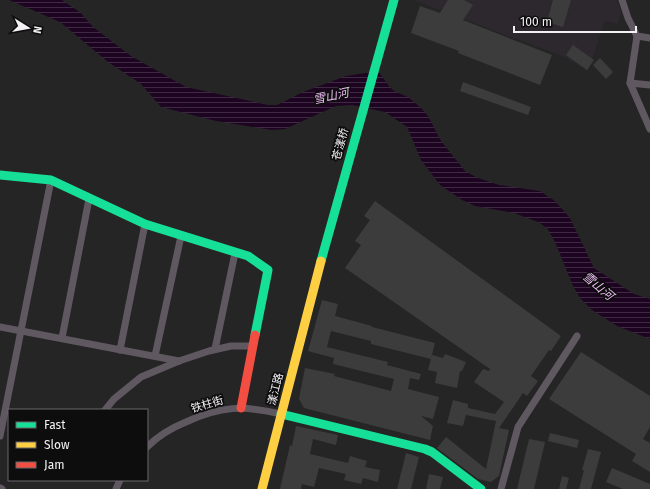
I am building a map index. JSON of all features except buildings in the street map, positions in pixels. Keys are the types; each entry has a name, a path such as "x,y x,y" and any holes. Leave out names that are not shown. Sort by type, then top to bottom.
{"street":[{"name":"苍漾桥","path":"311,295 394,0"},
{"path":"622,0 628,18 637,36 630,83 650,129"},
{"path":"637,36 650,38"},
{"path":"630,83 650,85"},
{"path":"0,175 51,180 145,224 248,256 268,270 241,408"},
{"path":"0,436 51,180"},
{"path":"62,338 90,199"},
{"path":"120,350 145,224"},
{"path":"155,356 180,236"},
{"path":"215,349 235,253"},
{"name":"漾江路","path":"262,489 311,295"},
{"path":"0,326 179,361"},
{"path":"502,489 518,427 578,336"},
{"path":"106,409 114,399 141,377 179,361 215,349 231,346 253,346"},
{"name":"铁柱街","path":"148,446 165,432 200,416 219,410 241,408 264,410 281,414"},
{"path":"281,414 425,449 432,452 481,489"}],"shaded area":[{"path":"413,0 617,0 621,12 618,24 605,21 588,71 565,57"}],"water":[{"name":"雪山河","path":"9,0 62,0 81,13 93,27 131,56 186,87 268,105 277,105 303,92 346,76 378,71 394,91 408,97 428,116 441,141 465,171 478,178 499,185 540,191 555,201 570,218 594,268 634,294 650,299 650,339 617,326 592,310 580,298 573,286 555,242 547,228 538,222 514,213 475,206 462,200 440,185 421,160 407,127 385,112 352,105 336,106 285,129 272,130 216,121 161,107 141,84 108,62 60,22"}],"traffic: fast":[{"path":"321,261 394,0"},
{"path":"0,175 51,180 145,224 248,256 268,270 255,335"},
{"path":"281,414 425,449 432,452 481,489"}],"traffic: slow":[{"path":"262,489 321,261"}],"traffic: jam":[{"path":"241,408 255,335"}]}
